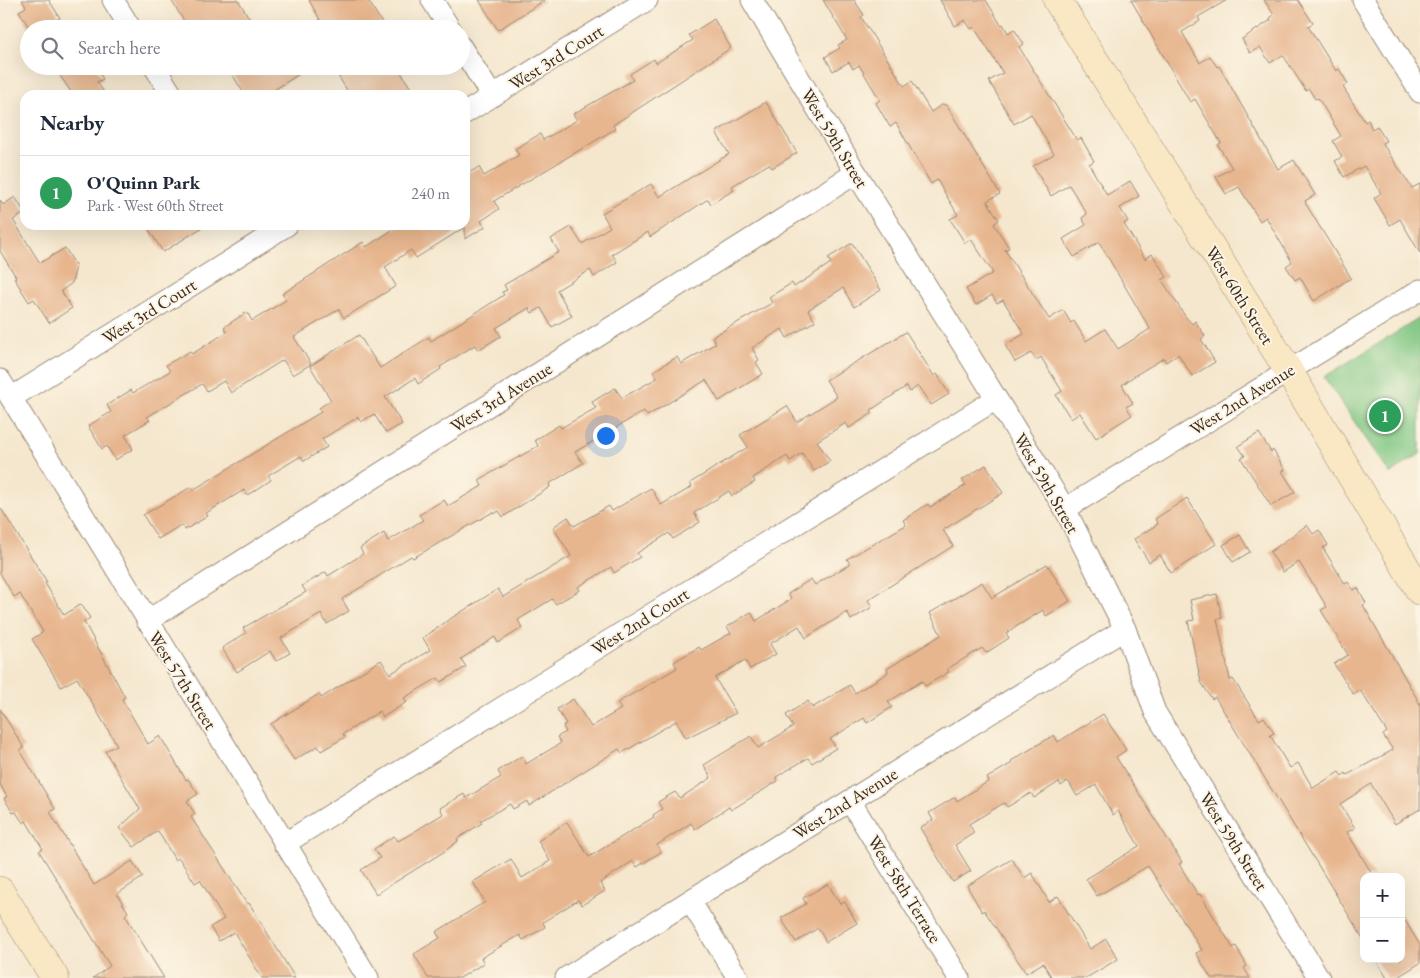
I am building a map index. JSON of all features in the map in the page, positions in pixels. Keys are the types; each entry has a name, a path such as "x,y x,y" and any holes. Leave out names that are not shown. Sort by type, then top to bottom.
{"street":[{"path":"112,0 125,20"},
{"path":"432,0 444,20"},
{"name":"West 3rd Court","path":"470,110 647,0"},
{"name":"West 59th Street","path":"752,0 856,173 1065,509 1124,629 1155,712 1319,978"},
{"name":"West 60th Street","path":"1058,0 1288,370 1420,591"},
{"path":"1363,0 1420,92"},
{"path":"470,61 492,96"},
{"path":"160,75 169,90"},
{"name":"West 3rd Avenue","path":"147,620 856,173"},
{"name":"West 3rd Court","path":"6,389 259,232"},
{"name":"West 2nd Avenue","path":"1065,509 1420,290"},
{"name":"West 57th Street","path":"6,389 368,978"},
{"name":"West 2nd Court","path":"284,844 996,399"},
{"name":"West 2nd Avenue","path":"566,978 1124,629"},
{"name":"West 58th Terrace","path":"850,801 960,978"},
{"path":"0,890 55,978"},
{"path":"690,901 738,978"}],"green space":[{"path":"1420,318 1420,454 1390,474 1324,377"}],"building":[{"path":"22,0 49,0 60,18 57,20 24,20 19,11 26,7"},
{"path":"171,0 238,0 250,19 248,20 183,20"},
{"path":"309,0 368,0 380,20 320,20"},
{"path":"479,0 545,0 498,30"},
{"path":"823,0 854,0 864,15 861,17 904,86 912,81 931,112 943,104 947,106 1000,194 987,201 999,220 994,224 1009,248 1005,250 1049,319 1063,310 1071,323 1074,321 1086,341 1105,329 1118,349 1150,329 1099,242 1074,257 1063,239 1086,225 1082,218 1087,214 1069,185 1051,196 1033,166 1054,154 1031,114 1014,124 989,81 1003,73 974,27 971,29 965,20 955,26 940,0 986,0 1001,25 1003,24 1008,33 1014,29 1024,44 1019,47 1077,140 1081,138 1094,161 1089,164 1107,195 1130,181 1139,196 1120,208 1128,221 1124,224 1145,259 1152,254 1167,277 1162,280 1185,316 1192,324 1195,321 1205,336 1201,339 1215,362 1192,376 1178,354 1166,362 1164,358 1134,376 1122,385 1133,403 1126,407 1132,415 1096,438 1080,413 1071,419 1056,395 1062,391 1041,357 1036,360 1031,353 1015,362 1005,345 1024,334 1003,300 997,303 992,295 976,305 966,289 993,273 971,239 965,243 950,219 958,215 937,180 931,184 896,123 890,127 876,103 880,100 859,65 853,69 849,62 833,71 825,57 840,48 838,45 847,40"},
{"path":"1131,0 1227,0 1198,17 1200,21 1182,32 1200,63 1210,56 1217,67 1219,66 1278,169 1294,160 1315,195 1305,201 1306,204 1351,278 1314,301 1300,277 1295,280 1286,266 1292,262 1266,217 1260,221 1239,187 1226,194 1216,177 1232,168 1218,145 1221,143 1195,99 1190,102"},
{"path":"1264,0 1298,0 1313,23 1308,26 1336,71 1339,69 1348,84 1343,87 1365,122 1368,120 1372,129 1377,126 1386,141 1382,143 1412,188 1420,184 1420,253 1400,219 1390,225 1374,198 1381,193 1364,166 1344,177 1335,161 1342,157 1333,141 1341,136 1318,98 1315,99 1309,89 1306,91 1283,55 1270,63 1260,47 1250,53 1242,39 1271,20 1270,18 1274,15"},
{"path":"714,19 731,48 613,125 615,129 494,201 499,209 481,221 485,227 465,239 465,230 470,230 470,172 479,167 484,176 519,155 515,149 540,134 543,140 577,120 573,114 633,80 630,74 654,59 656,63 693,40 689,35"},
{"path":"60,75 101,75 103,79 97,82 103,90 70,90"},
{"path":"233,75 298,75 274,90 242,90"},
{"path":"338,75 403,75 412,90 347,90"},
{"path":"766,102 797,153 772,168 769,164 732,186 734,190 711,204 708,199 650,237 648,232 612,254 617,262 594,277 590,270 557,290 572,316 552,327 541,308 532,313 529,308 496,328 501,336 478,350 475,345 440,367 441,369 418,384 415,378 385,397 402,424 386,433 374,414 361,422 358,417 322,439 327,447 304,461 301,456 268,476 271,480 259,488 247,495 244,490 206,513 208,516 185,530 181,525 158,539 143,515 191,487 193,490 321,412 319,408 331,400 310,366 359,335 380,368 429,337 431,341 504,295 502,292 507,290 504,285 559,252 551,239 571,227 582,244 610,227 602,213 651,184 659,197 729,154 716,132"},
{"path":"15,197 20,205 20,216 13,220 40,263 65,248 76,266 72,283 61,291 72,308 49,323 34,299 29,302 0,251 0,200 3,205"},
{"path":"149,230 198,230 163,252"},
{"path":"392,230 460,230 416,258 411,250 385,267 396,286 344,318 339,309 294,337 311,364 293,375 283,360 231,393 224,381 207,391 202,384 147,417 150,420 125,435 133,449 115,460 107,446 102,449 88,426 111,412 107,405 131,390 133,393 170,371 166,365 190,351 192,354 227,332 224,327 247,312 252,321 286,300 282,294 363,242 366,247"},
{"path":"852,243 881,290 854,307 843,288 808,310 815,321 787,338 782,329 752,348 759,360 756,362 763,374 719,401 706,380 647,416 644,411 575,452 583,463 549,484 550,487 503,517 499,511 494,514 493,512 413,558 411,556 342,599 349,611 327,624 321,614 281,638 290,653 276,661 270,651 237,672 222,648 246,633 243,628 306,592 302,586 326,572 328,576 363,554 360,548 384,533 388,541 423,520 419,515 432,507 444,500 448,506 482,486 479,480 538,446 535,440 559,425 561,428 596,408 592,402 615,388 622,398 657,378 653,371 677,357 681,364 716,343 712,337 772,303 769,297 792,283 794,287 831,263 828,258"},
{"path":"906,332 934,376 937,374 949,394 931,405 918,386 910,392 907,386 871,410 873,413 849,428 846,423 817,441 830,461 814,471 802,453 790,461 787,456 753,478 755,482 732,496 729,491 694,513 700,522 673,539 669,533 637,553 640,557 614,573 611,567 578,587 580,590 556,604 552,599 518,620 522,628 498,643 495,637 461,659 466,667 441,682 438,678 404,698 407,702 383,717 380,711 343,734 345,737 321,751 318,746 294,760 271,724 319,694 321,698 381,660 390,674 430,650 423,638 450,619 498,589 503,597 571,556 553,527 568,517 574,526 609,506 612,511 651,488 661,505 692,487 690,483 748,447 740,435 787,406 797,422 837,397 826,380"},
{"path":"1259,433 1271,452 1273,450 1285,470 1282,471 1295,492 1271,506 1241,458 1245,456 1238,446"},
{"path":"986,465 1003,493 943,530 953,546 868,600 872,607 851,620 847,612 806,638 799,626 770,644 776,654 750,669 745,660 715,678 736,713 686,738 676,721 622,753 619,749 529,806 527,801 513,809 510,804 480,821 482,823 457,839 458,841 445,851 376,894 361,870 380,858 374,849 394,836 398,841 443,814 440,808 464,794 466,798 501,777 498,771 522,756 526,764 561,743 557,737 566,732 563,726 566,724 557,709 573,699 591,727 621,709 617,703 677,668 674,662 699,647 701,650 731,633 727,627 751,612 756,621 791,599 788,594 811,579 815,585 850,564 847,559 906,525 903,520 928,504 930,507 966,485 962,480"},
{"path":"1187,498 1216,544 1171,573 1160,555 1149,562 1134,539 1158,524 1155,519"},
{"path":"0,507 47,582 45,583 64,615 81,604 90,618 84,622 125,697 122,699 148,744 160,736 186,780 188,779 198,794 187,801 195,814 191,817 247,904 249,903 295,978 262,978 234,932 219,941 210,927 224,919 200,880 195,883 179,858 175,860 158,831 134,847 119,828 140,809 105,751 117,745 77,678 61,687 32,639 43,632 20,594 14,597 0,573"},
{"path":"1307,525 1313,534 1319,530 1328,545 1323,548 1345,584 1348,582 1353,590 1358,588 1366,603 1363,605 1420,704 1420,809 1395,824 1371,784 1340,804 1355,828 1347,832 1372,873 1360,873 1360,933 1215,697 1212,699 1201,682 1188,621 1194,620 1190,600 1217,594 1222,618 1217,619 1230,680 1233,679 1259,720 1264,717 1274,733 1270,735 1290,768 1298,763 1313,788 1339,772 1342,776 1346,773 1347,775 1393,750 1383,735 1387,732 1360,690 1353,694 1334,664 1348,655 1321,610 1327,607 1299,562 1283,572 1270,552"},
{"path":"1240,535 1250,552 1233,562 1223,545"},
{"path":"1047,564 1070,601 1046,616 1043,610 1006,633 1009,638 986,653 982,648 947,669 949,672 925,686 922,681 888,702 892,707 867,723 864,718 830,739 836,748 812,763 808,758 776,777 778,781 731,810 729,807 695,829 691,823 657,845 661,852 637,867 633,861 600,883 605,891 582,905 578,900 543,922 545,927 523,940 520,935 481,958 484,963 460,978 428,978 414,954 440,938 436,932 485,902 473,882 511,859 522,878 550,861 538,841 567,822 589,857 654,817 653,815 662,809 658,802 675,792 680,798 711,778 704,765 751,736 758,748 793,727 786,715 808,701 812,708 850,685 855,693 886,674 888,672 887,669 941,635 930,613 982,582 992,598"},
{"path":"0,709 24,748 20,750 55,809 50,812 94,885 132,861 143,877 117,894 128,912 125,915 164,978 93,978 110,966 39,851 43,849 26,821 23,823 16,812 13,813 4,798 7,797 0,784"},
{"path":"1103,714 1126,750 1116,757 1182,862 1179,864 1198,895 1200,894 1233,948 1236,946 1247,966 1244,968 1250,978 1211,978 1196,953 1202,950 1148,866 1097,896 1086,879 1139,846 1118,811 1113,815 1096,785 1077,796 1068,781 1061,786 1059,782 1034,798 1031,793 1007,807 1004,803 969,824 974,833 955,845 971,871 953,882 920,828 933,820 929,813 955,797 957,801 989,781 987,778 1012,763 1011,761 1054,735 1058,742"},
{"path":"1012,859 1024,878 1032,873 1049,902 1058,896 1090,949 1106,939 1118,959 1086,978 1052,978 1043,963 1026,973 984,910 982,912 967,886"},
{"path":"828,884 840,904 845,902 857,923 826,942 818,928 796,942 781,918 806,904 803,898"},
{"path":"1405,921 1420,945 1420,963 1396,978 1387,978 1378,963 1405,963"}],"place":[{"name":"O'Quinn Park","path":"1385,416"}]}
